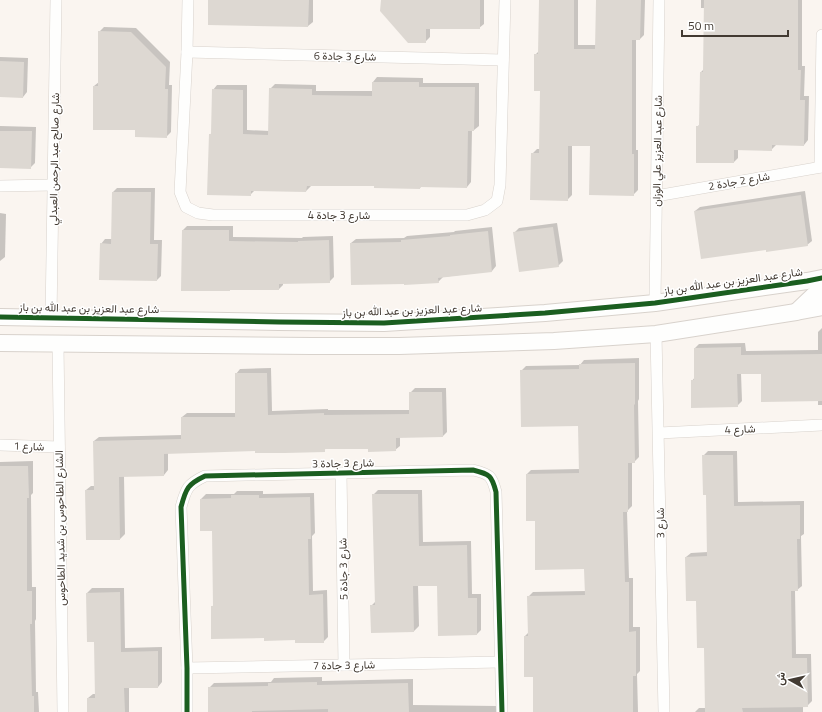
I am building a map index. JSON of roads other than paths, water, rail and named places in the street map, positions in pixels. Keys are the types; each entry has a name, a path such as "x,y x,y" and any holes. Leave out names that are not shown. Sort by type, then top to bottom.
{"street":[{"name":"شارع صالح عبد الرحمن العبدلي","path":"51,318 56,0"},
{"name":"شارع 3 جادة 4","path":"188,0 180,192 186,206 198,213 213,215 467,215 485,210 496,201 500,185 505,0"},
{"name":"شارع عبد العزيز علي الوزان","path":"655,303 659,0"},
{"path":"821,167 822,35"},
{"name":"شارع 3 جادة 6","path":"187,52 503,60"},
{"name":"شارع 2 جادة 2","path":"656,196 821,167"},
{"path":"0,186 53,185"},
{"name":"شارع عبد العزيز بن عبد الله بن باز","path":"0,316 384,323 545,313 655,303 822,278"},
{"path":"796,312 816,293 822,292"},
{"path":"0,343 399,346 554,341 656,334 822,308"},
{"path":"399,346 401,334 408,331 470,324 485,317"},
{"path":"312,346 324,339 377,340 383,337 385,331 384,323"},
{"name":"شارع 3","path":"656,334 664,712"},
{"name":"الشارع الطاحوس بن شديد الطاحوس","path":"58,344 63,712"},
{"name":"شارع 4","path":"658,433 822,425"},
{"name":"شارع 1","path":"0,445 59,447"},
{"name":"شارع 3 جادة 3","path":"188,712 181,506 185,492 194,481 205,476 473,470 485,472 493,481 496,492 502,712"},
{"name":"شارع 3 جادة 5","path":"341,473 344,665"},
{"name":"شارع 3 جادة 7","path":"187,668 501,662"}]}
